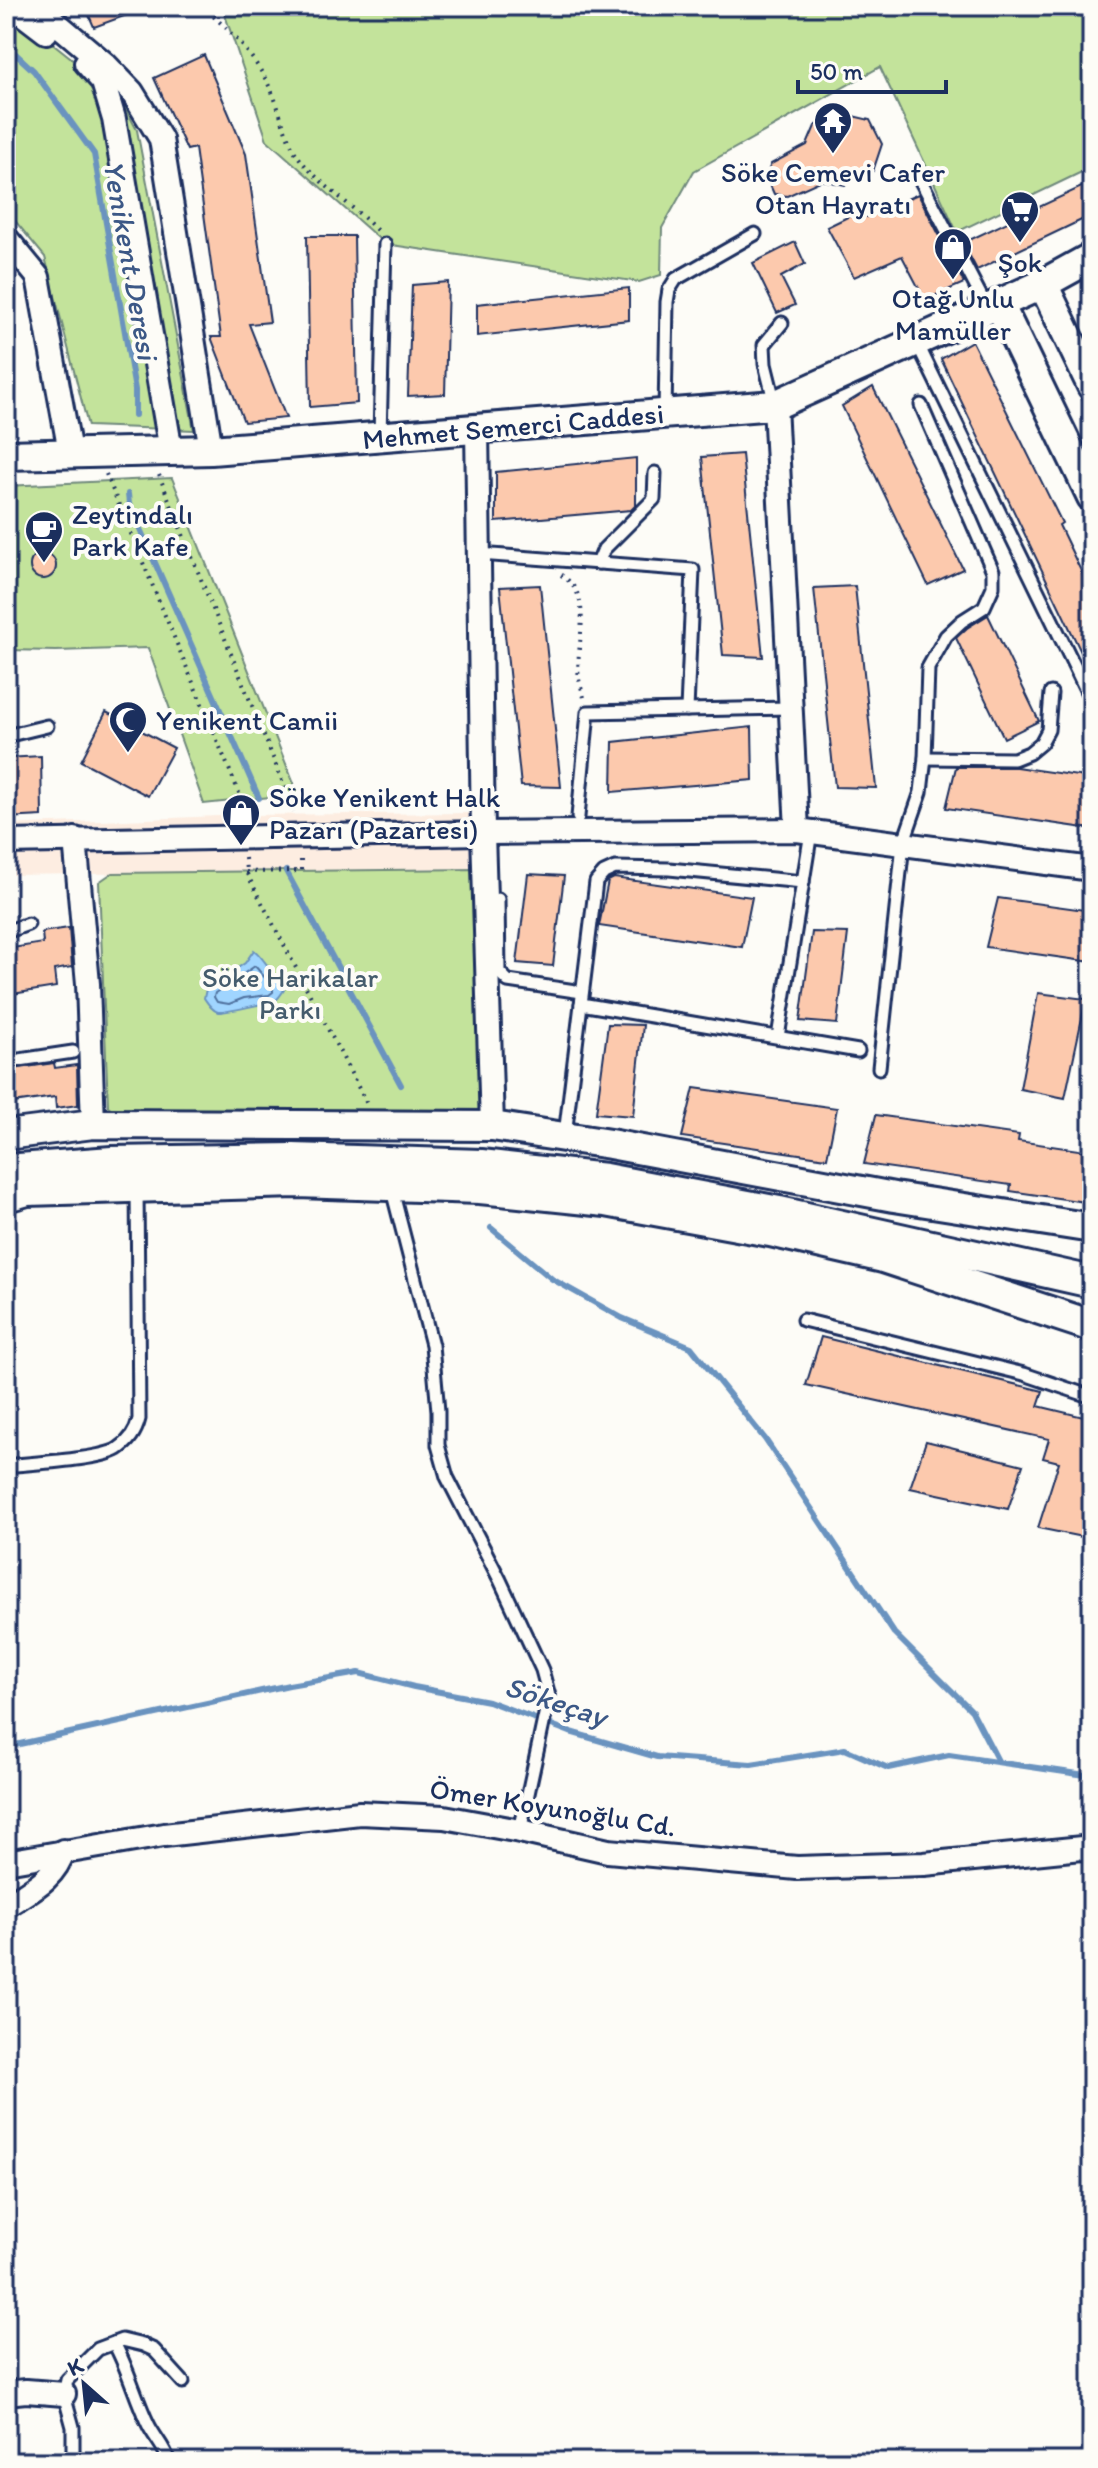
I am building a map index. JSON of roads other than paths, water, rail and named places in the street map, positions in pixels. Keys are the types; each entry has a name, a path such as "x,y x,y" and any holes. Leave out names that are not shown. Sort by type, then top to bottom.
{"main road":[{"path":"6,1170 112,1162 293,1159 481,1165 605,1179 750,1206 1092,1282"},
{"path":"6,1196 27,1190 297,1182 480,1188 606,1201 770,1231 883,1257 1092,1326"}],"street":[{"path":"12,6 91,67 103,82 114,119 165,451"},
{"path":"36,6 132,92 161,139 211,450"},
{"path":"6,238 14,262 38,277 84,452"},
{"name":"Mehmet Semerci Caddesi","path":"6,455 211,450 775,405 1043,284 1092,257"},
{"path":"1043,284 1092,386"},
{"path":"993,306 1092,497"},
{"path":"775,405 790,708 804,831"},
{"path":"477,429 483,833 492,1126"},
{"path":"6,842 483,833 804,831 1092,869"},
{"path":"75,839 88,984 93,1124"},
{"path":"6,1135 93,1124 492,1126 894,1197 1092,1228"},
{"name":"Ömer Koyunoğlu Cd.","path":"6,1862 164,1835 360,1813 444,1817 608,1851 797,1868 924,1864 1092,1847"},
{"path":"6,1906 45,1880 59,1866 63,1851"},
{"path":"6,2393 64,2394"}],"lane":[{"path":"921,181 993,306"},
{"path":"665,413 669,290 676,279 755,234"},
{"path":"380,436 385,244"},
{"path":"775,405 765,364 764,345 782,323"},
{"path":"916,341 1092,702"},
{"path":"879,1068 903,844 921,792 928,668 946,636 984,607 991,595 994,579 921,405"},
{"path":"598,563 604,549 654,499 655,473"},
{"path":"479,554 693,570 687,710"},
{"path":"925,758 1014,759 1029,753 1041,743 1048,730 1051,693"},
{"path":"578,817 588,712 790,708"},
{"path":"6,736 47,726"},
{"path":"778,1037 803,882 804,831"},
{"path":"565,1137 596,882 604,873 615,868 669,869 803,882"},
{"path":"498,899 499,972 508,981 858,1051"},
{"path":"6,932 28,924"},
{"path":"6,1062 73,1052"},
{"path":"391,1185 432,1345 438,1445 447,1477 542,1670 549,1696 520,1831"},
{"path":"6,1466 107,1454 126,1443 137,1427 137,1187"},
{"path":"803,1320 1024,1374 1092,1397"},
{"path":"73,2456 73,2427 64,2394 67,2380 98,2349 122,2340 131,2341 154,2350 183,2382"},
{"path":"114,2343 149,2426 169,2462"}],"water":[{"path":"254,950 284,990 282,993 276,1000 267,1003 222,1012 214,1010 204,998 206,989 245,963"}],"waterway":[{"name":"Yenikent Deresi","path":"6,45 34,71 94,154 135,390 135,415"},
{"name":"Yenikent Deresi","path":"128,494 129,504 259,798"},
{"path":"286,871 401,1085"},
{"path":"491,1228 552,1279 622,1318 691,1347 765,1439 894,1633 972,1711 998,1761"},
{"name":"Sökeçay","path":"6,1747 289,1685 359,1673 488,1701 570,1732 657,1757 751,1764 845,1749 888,1768 949,1755 1092,1776"}],"place":[{"name":"Söke Cemevi Cafer Otan Hayratı","path":"833,155"},
{"name":"Şok","path":"1020,244"},
{"name":"Otağ Unlu Mamüller","path":"953,281"},
{"name":"Zeytindalı Park Kafe","path":"44,564"},
{"name":"Yenikent Camii","path":"128,754"},
{"name":"Söke Yenikent Halk Pazarı (Pazartesi)","path":"241,847"}],"park label":[{"name":"Söke Harikalar Parkı","path":"290,993"}]}
